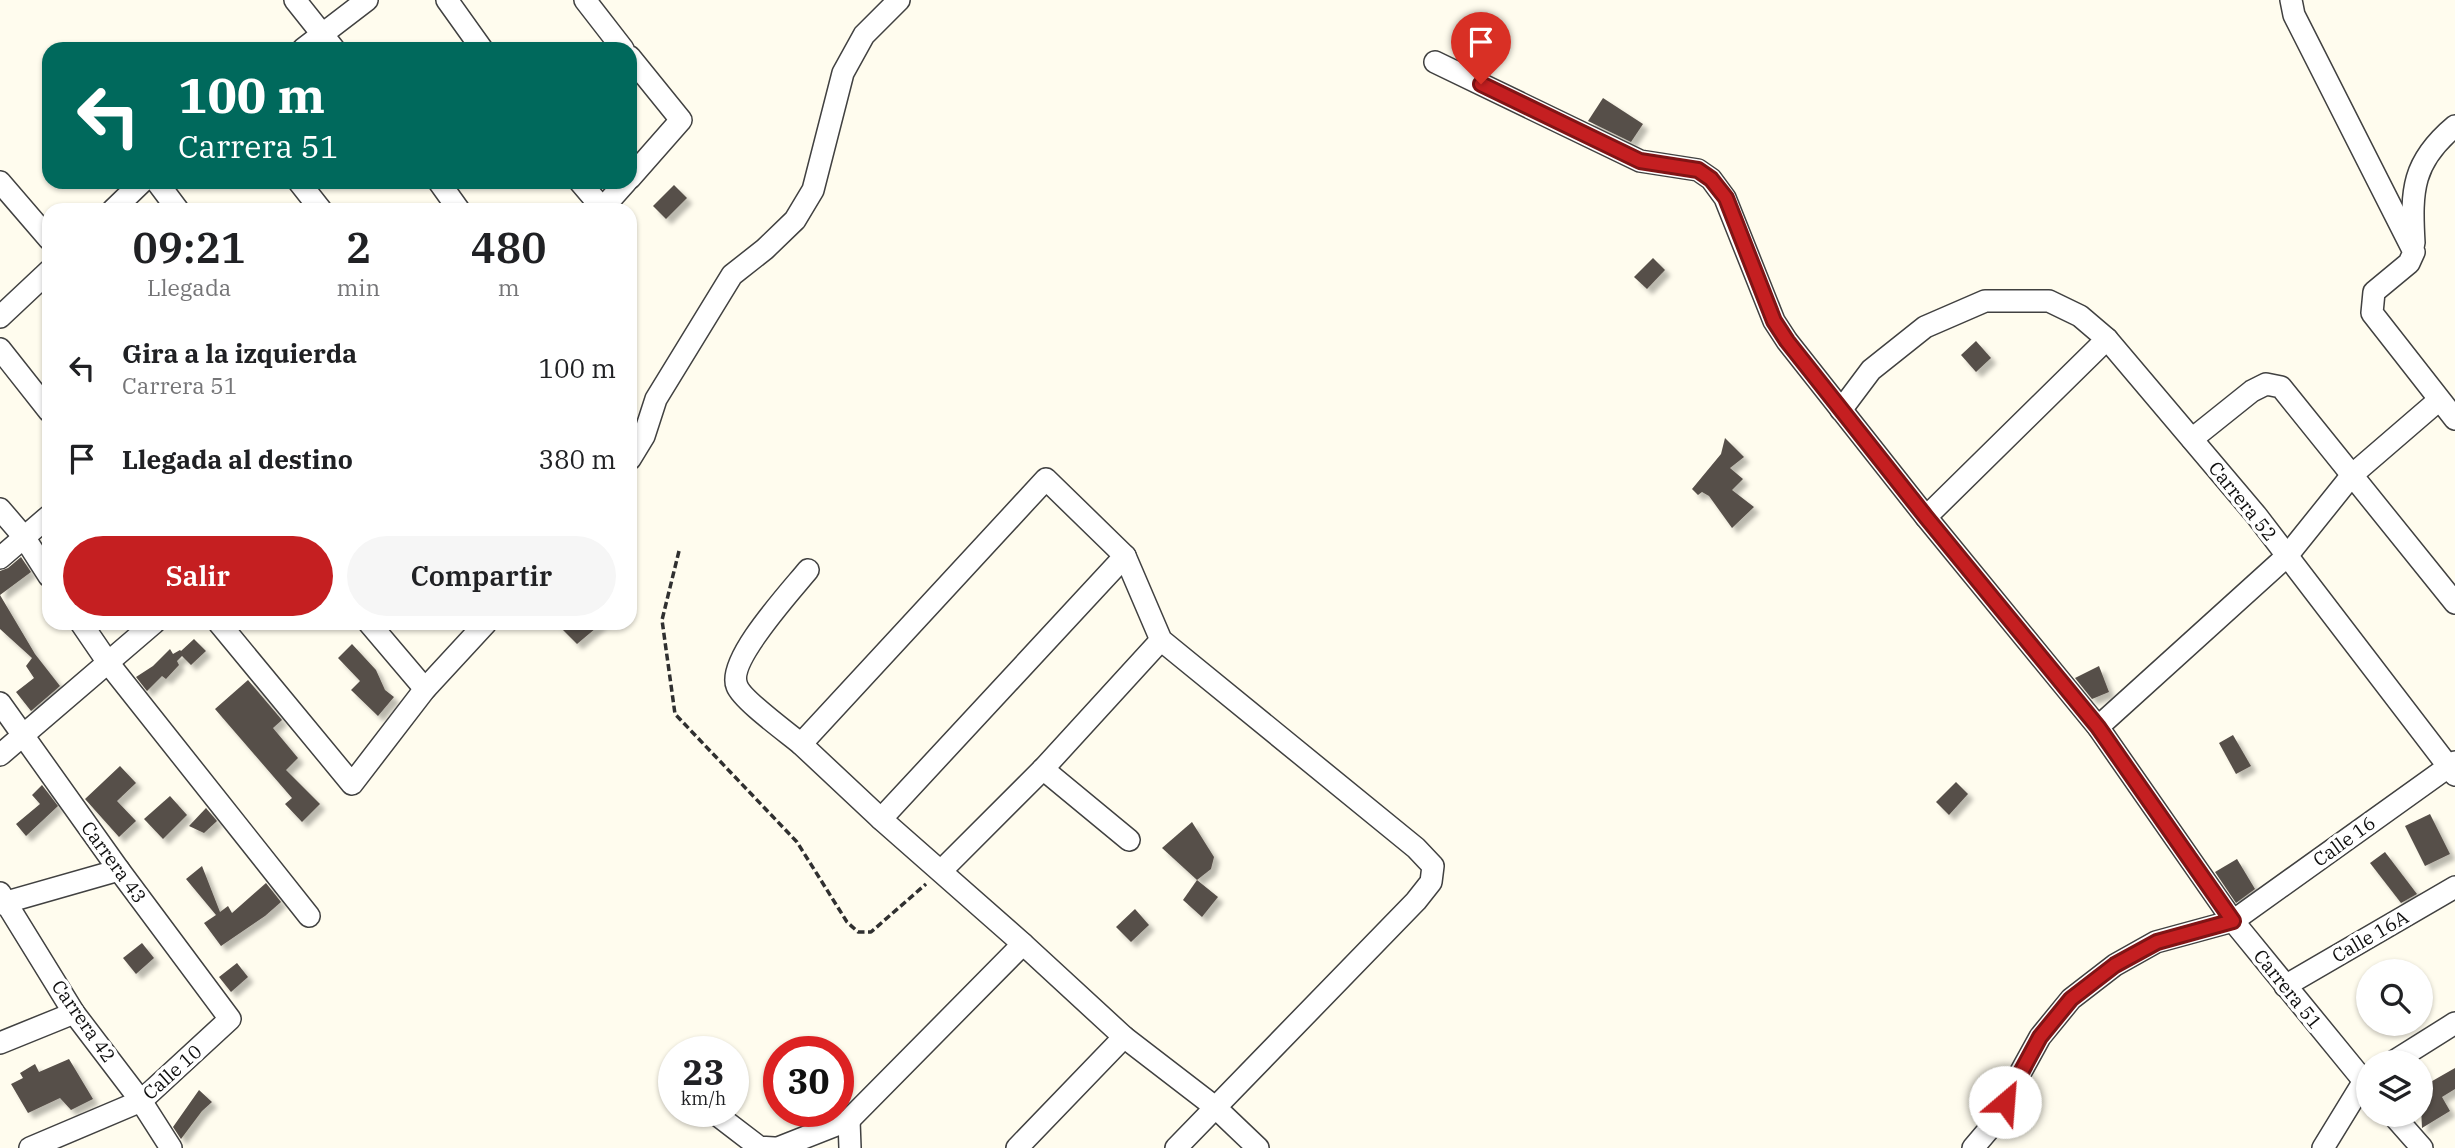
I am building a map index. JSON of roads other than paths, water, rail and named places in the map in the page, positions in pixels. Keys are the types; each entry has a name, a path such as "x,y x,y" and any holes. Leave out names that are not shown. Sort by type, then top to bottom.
{"street":[{"path":"295,0 328,41 367,0"},
{"path":"446,0 477,42"},
{"path":"584,0 617,42"},
{"path":"637,429 732,275 765,250 795,220 813,190 843,74 864,35 899,0"},
{"path":"2291,0 2294,15 2414,251"},
{"name":"Carrera 51","path":"1435,62 1640,161 1698,170 1711,179 1726,198 1774,321 1926,517 2098,727 2233,921 2356,1069"},
{"path":"637,66 681,120 637,170"},
{"path":"2455,126 2420,166 2412,205 2414,251 2409,263 2374,292 2372,313 2455,419"},
{"path":"0,181 42,231"},
{"path":"120,203 135,189"},
{"path":"586,189 597,203"},
{"path":"607,203 620,189"},
{"path":"0,317 42,278"},
{"name":"Carrera 52","path":"1841,410 1871,370 1925,327 1985,301 2049,301 2080,316 2108,339 2256,515 2453,767"},
{"path":"1926,517 2108,339"},
{"path":"0,349 42,402"},
{"path":"2192,439 2252,391 2266,384 2281,387 2455,603"},
{"path":"2098,727 2287,556 2352,475 2439,400"},
{"path":"802,744 1046,479 1125,556 1161,640 1405,839 1433,866 1431,882 1416,901 1176,1148"},
{"path":"0,509 24,537 42,565"},
{"path":"0,558 42,522"},
{"path":"881,819 1125,556"},
{"path":"808,570 746,648 736,668 737,686 747,699 802,744 881,819 1023,944 1124,1038 1215,1107 1258,1148"},
{"path":"86,630 109,664 309,916"},
{"path":"0,755 147,630"},
{"path":"225,630 352,784 425,689 480,630"},
{"path":"375,630 425,689"},
{"path":"941,871 1044,769 1161,640"},
{"name":"Carrera 43","path":"0,703 230,1019"},
{"name":"Calle 16","path":"2233,921 2453,767"},
{"path":"1044,769 1129,840"},
{"path":"2,899 119,870"},
{"name":"Calle 16A","path":"2285,986 2455,887"},
{"name":"Carrera 42","path":"2,899 74,1013 141,1101 171,1148"},
{"path":"1973,1148 1990,1128 2040,1037 2071,999 2115,965 2157,942 2233,921"},
{"path":"854,1115 1023,944"},
{"path":"0,1042 74,1013"},
{"name":"Calle 10","path":"30,1148 141,1101 230,1019"},
{"path":"2412,1050 2455,1023"},
{"path":"1017,1148 1124,1038"},
{"path":"2323,1148 2356,1098"},
{"path":"733,1127 759,1147 776,1148 831,1127"},
{"path":"849,1127 850,1148"},
{"path":"2404,1127 2422,1148"}]}
